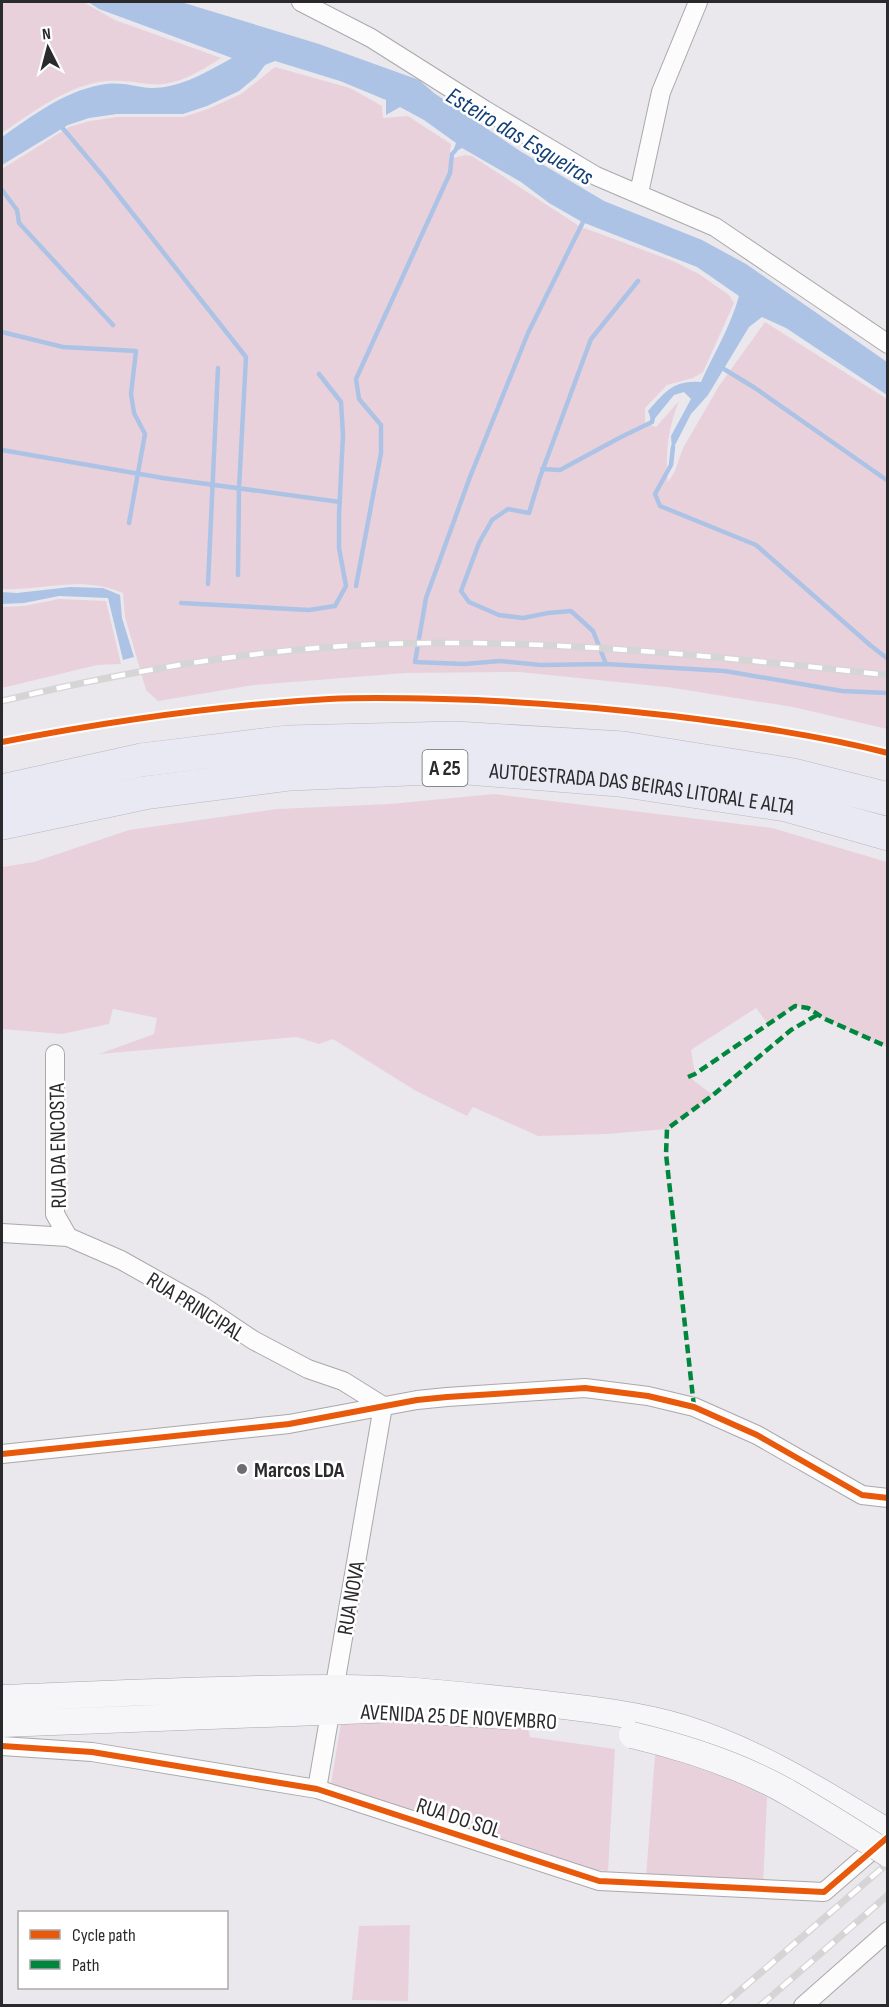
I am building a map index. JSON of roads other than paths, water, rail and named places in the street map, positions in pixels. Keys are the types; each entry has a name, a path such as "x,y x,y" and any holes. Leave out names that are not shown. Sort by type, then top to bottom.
{"highway":[{"name":"AUTOESTRADA DAS BEIRAS LITORAL E ALTA","path":"2,790 141,760 288,742 455,738 623,748 793,775 888,799"},
{"name":"AUTOESTRADA DAS BEIRAS LITORAL E ALTA","path":"2,823 144,793 290,774 455,767 630,781 786,806 888,834"}],"street":[{"path":"302,2 371,38 596,176 716,227 888,344"},
{"path":"639,193 661,92 698,2"},
{"name":"RUA DA ENCOSTA","path":"55,1054 55,1214 68,1237"},
{"name":"RUA PRINCIPAL","path":"2,1233 68,1237 122,1260 201,1305 253,1340 308,1369 343,1382 383,1406"},
{"path":"2,1454 289,1424 447,1396 585,1388 648,1396 685,1405 757,1435 862,1495 888,1498"},
{"name":"RUA NOVA","path":"317,1789 383,1406"},
{"name":"AVENIDA 25 DE NOVEMBRO","path":"2,1698 333,1699 396,1709 634,1726 682,1727 729,1745 794,1775 888,1832"},
{"name":"AVENIDA 25 DE NOVEMBRO","path":"2,1724 333,1699"},
{"name":"AVENIDA 25 DE NOVEMBRO","path":"634,1726 680,1747 730,1765 787,1792 888,1854"},
{"name":"RUA DO SOL","path":"2,1746 92,1752 317,1789 599,1881 824,1892 888,1837"},
{"path":"803,2006 888,1931"}],"water":[{"name":"Esteiro das Esgueiras","path":"88,2 181,2 319,44 419,80 434,93 520,151 604,201 702,240 746,264 887,362 887,395 786,328 762,317 749,327 708,395 691,414 672,451 671,436 691,399 684,392 674,395 652,422 648,411 676,385 701,382 726,330 739,296 697,267 582,222 549,203 521,182 462,148 452,154 456,143 424,120 400,107 386,115 386,100 340,81 275,61 265,65 256,77 239,91 207,106 183,114 117,114 89,118 68,125 2,165 2,137 36,113 73,93 107,84 150,88 172,86 232,58 99,9"},
{"path":"70,587 103,588 120,595 122,618 134,657 123,660 108,598 59,596 24,603 2,604 2,592 17,593"}],"waterway":[{"path":"60,125 246,357 239,488 238,575"},
{"path":"356,586 381,453 381,425 359,399 356,379 450,173 452,154 455,151"},
{"path":"2,190 17,210 19,223 113,325"},
{"path":"585,218 528,333 470,477 426,598 415,662 464,664 500,661 541,665 606,664"},
{"path":"638,281 591,339 529,513 508,509 492,520 479,543 461,591 469,602 499,615 523,618 571,611 593,631 606,664 725,671 842,691 888,693"},
{"path":"2,332 63,347 136,351 131,394 134,413 145,434 129,523"},
{"path":"719,366 755,388 888,481"},
{"path":"208,584 218,368"},
{"path":"181,603 309,610 335,606 346,586 339,548 343,435 341,402 319,374"},
{"path":"542,469 560,470 652,422 653,417"},
{"path":"673,447 671,465 655,494 660,506 756,545 888,659"},
{"path":"2,450 163,478 340,502"}],"railway":[{"path":"2,701 109,678 217,659 326,647 381,644 493,643 606,648 888,675"},
{"path":"722,2006 888,1863"},
{"path":"760,2006 888,1895"}],"place":[{"name":"Marcos LDA","path":"242,1469"}]}
